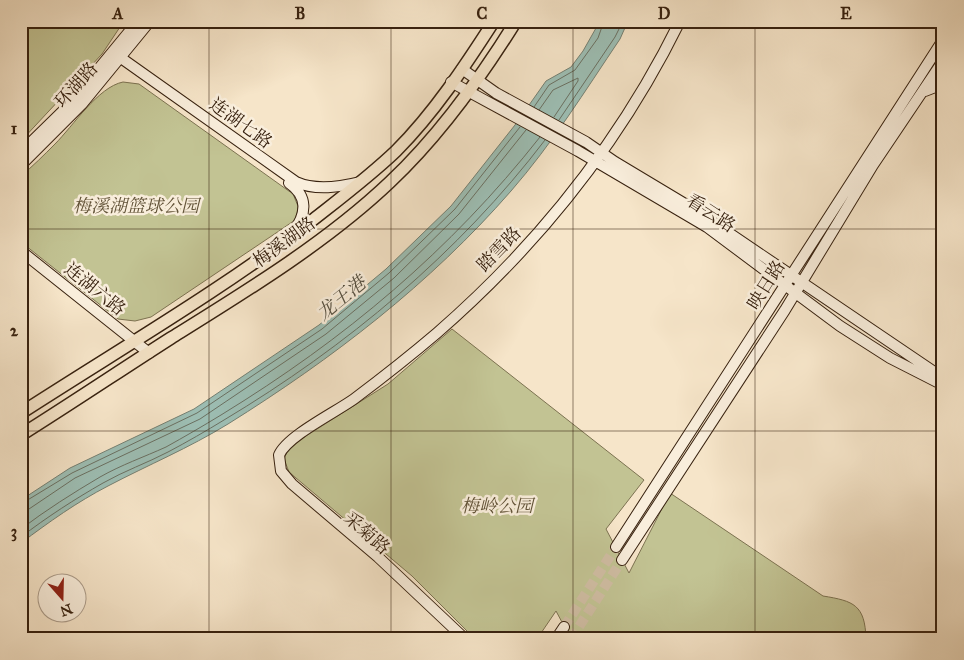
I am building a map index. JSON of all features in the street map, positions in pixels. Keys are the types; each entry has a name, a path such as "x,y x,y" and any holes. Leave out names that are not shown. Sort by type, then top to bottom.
{"main road":[{"name":"环湖路","path":"21,165 82,104 115,58 138,21"},
{"name":"环湖路","path":"21,152 150,21"},
{"name":"梅溪湖路","path":"21,413 213,291 287,240 360,182 396,150 426,116 462,69 494,21"},
{"name":"梅溪湖路","path":"21,434 279,268 361,206 414,158 479,80 516,21"},
{"name":"踏雪路","path":"600,151 635,94 675,21"},
{"name":"踏雪路","path":"282,444 372,380 434,328 521,244 593,161 639,95 680,21"},
{"name":"映日路","path":"616,548 943,40"},
{"name":"连湖七路","path":"115,58 296,182 308,186 325,187 360,182"},
{"name":"连湖七路","path":"115,58 299,191 304,211 299,224 287,240"},
{"name":"映日路","path":"622,560 796,292 874,165 943,62"},
{"name":"看云路","path":"462,69 496,93 586,142 695,210 943,378"},
{"name":"看云路","path":"451,82 578,151 708,227 840,326 882,352 943,385"},
{"path":"924,92 943,84"},
{"name":"连湖六路","path":"21,251 131,343"},
{"name":"连湖六路","path":"21,258 146,355"},
{"name":"采菊路","path":"282,444 276,454 276,466 288,486 375,560 458,639"},
{"name":"采菊路","path":"282,444 278,460 285,477 378,557 464,639"},
{"path":"556,639 564,627"}],"green space":[{"path":"21,21 124,21 102,54 21,141"},
{"name":"梅溪湖篮球公园","path":"123,82 139,84 293,194 298,206 295,220 151,317 135,321 118,319 21,242 21,176 55,144 95,99 104,91"},
{"name":"梅岭公园","path":"452,329 644,480 606,529 629,573 670,493 823,596 843,600 856,607 863,619 866,639 571,639 556,611 537,639 475,639 412,576 289,472 284,459 288,449 295,443 388,384"}],"water":[{"path":"600,21 628,21 620,39 540,155 511,191 447,258 378,318 267,399 198,441 85,499 21,543 21,500 70,468 194,409 319,325 386,269 451,206 515,125 546,81 571,67 583,51"}],"tunnel":[{"path":"564,627 616,547"},
{"path":"571,639 622,560"}],"water label":[{"name":"龙王港","path":"341,298"}]}
